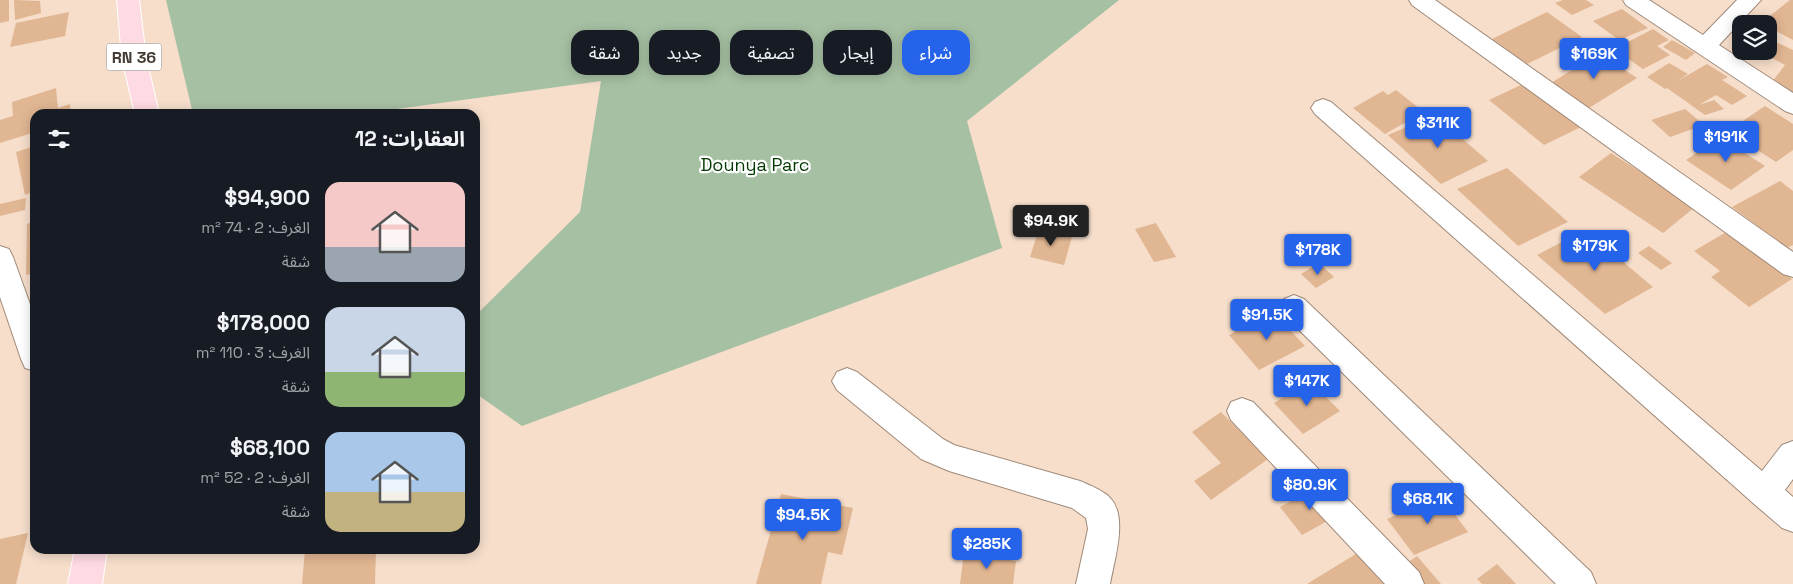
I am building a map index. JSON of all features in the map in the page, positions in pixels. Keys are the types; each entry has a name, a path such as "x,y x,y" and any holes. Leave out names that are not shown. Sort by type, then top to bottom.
{"main road":[{"name":"RN 36","path":"128,0 134,58 146,109"},
{"path":"85,584 90,554"}],"street":[{"path":"1420,0 1793,266"},
{"path":"1634,0 1793,105"},
{"path":"1704,47 1750,0"},
{"path":"1323,108 1793,517"},
{"path":"0,257 30,344"},
{"path":"1294,307 1579,584"},
{"path":"847,381 932,448 949,457 1080,496 1100,509 1104,529 1093,584"},
{"path":"1242,411 1407,584"},
{"path":"1764,493 1793,455"}],"green space":[{"name":"Dounya Parc","path":"166,0 1119,0 967,121 1002,248 522,426 480,397 480,311 580,212 601,81 397,109 192,109"}],"building":[{"path":"0,0 9,0 9,21 0,23"},
{"path":"14,0 40,1 41,13 15,20"},
{"path":"1563,0 1586,0 1594,5 1572,15 1555,3"},
{"path":"1790,0 1793,0 1793,40 1777,31 1777,15 1771,15"},
{"path":"1622,9 1648,28 1619,40 1593,21"},
{"path":"69,12 65,36 10,47 16,23"},
{"path":"1547,12 1582,37 1527,64 1492,39"},
{"path":"1653,29 1669,40 1657,46 1670,55 1643,69 1614,49"},
{"path":"1672,40 1695,53 1686,60 1663,47"},
{"path":"1777,42 1793,50 1793,97 1769,86 1785,65 1776,60"},
{"path":"1599,53 1637,78 1589,108 1551,83"},
{"path":"1669,63 1688,74 1676,82 1707,64 1728,77 1722,80 1747,96 1732,105 1716,95 1699,105 1714,100 1724,109 1705,115 1667,88 1665,89 1647,77"},
{"path":"1525,83 1581,127 1544,145 1489,100"},
{"path":"56,88 58,108 70,104 70,109 30,109 30,134 0,143 0,120 13,116 12,102"},
{"path":"1396,90 1424,112 1385,134 1353,108 1383,91 1388,95"},
{"path":"1765,106 1793,124 1793,150 1776,162 1728,131"},
{"path":"1685,109 1704,125 1670,137 1651,120"},
{"path":"1435,115 1488,161 1441,184 1388,135"},
{"path":"1720,137 1765,166 1731,190 1686,160"},
{"path":"30,148 30,193 25,195 16,152"},
{"path":"1611,153 1695,207 1663,233 1579,177"},
{"path":"1507,168 1568,222 1518,246 1457,189"},
{"path":"1780,181 1793,191 1793,245 1787,248 1732,207"},
{"path":"26,198 25,210 0,216 0,204"},
{"path":"30,223 30,274 26,275 27,224"},
{"path":"1156,223 1176,257 1154,262 1135,229"},
{"path":"1039,229 1072,237 1064,265 1030,257"},
{"path":"1585,230 1653,287 1605,314 1537,255"},
{"path":"1728,231 1792,279 1749,307 1711,277 1720,271 1694,251"},
{"path":"1649,246 1672,263 1661,270 1638,253"},
{"path":"1319,263 1334,277 1316,288 1301,274"},
{"path":"1274,313 1305,346 1259,370 1229,335"},
{"path":"1310,381 1340,411 1303,434 1274,403"},
{"path":"1221,412 1268,459 1211,500 1194,481 1221,463 1192,432"},
{"path":"1317,487 1340,514 1302,535 1280,507"},
{"path":"781,494 853,508 842,555 828,552 821,584 756,584"},
{"path":"1445,494 1454,506 1450,508 1468,532 1414,555 1387,519"},
{"path":"28,533 16,584 0,584 0,539"},
{"path":"1359,552 1386,584 1307,584"},
{"path":"964,553 1016,561 1013,584 960,584"},
{"path":"305,554 376,554 375,584 302,584"},
{"path":"1417,556 1441,584 1421,584 1404,565"},
{"path":"1497,564 1516,584 1482,584 1477,579"}]}
